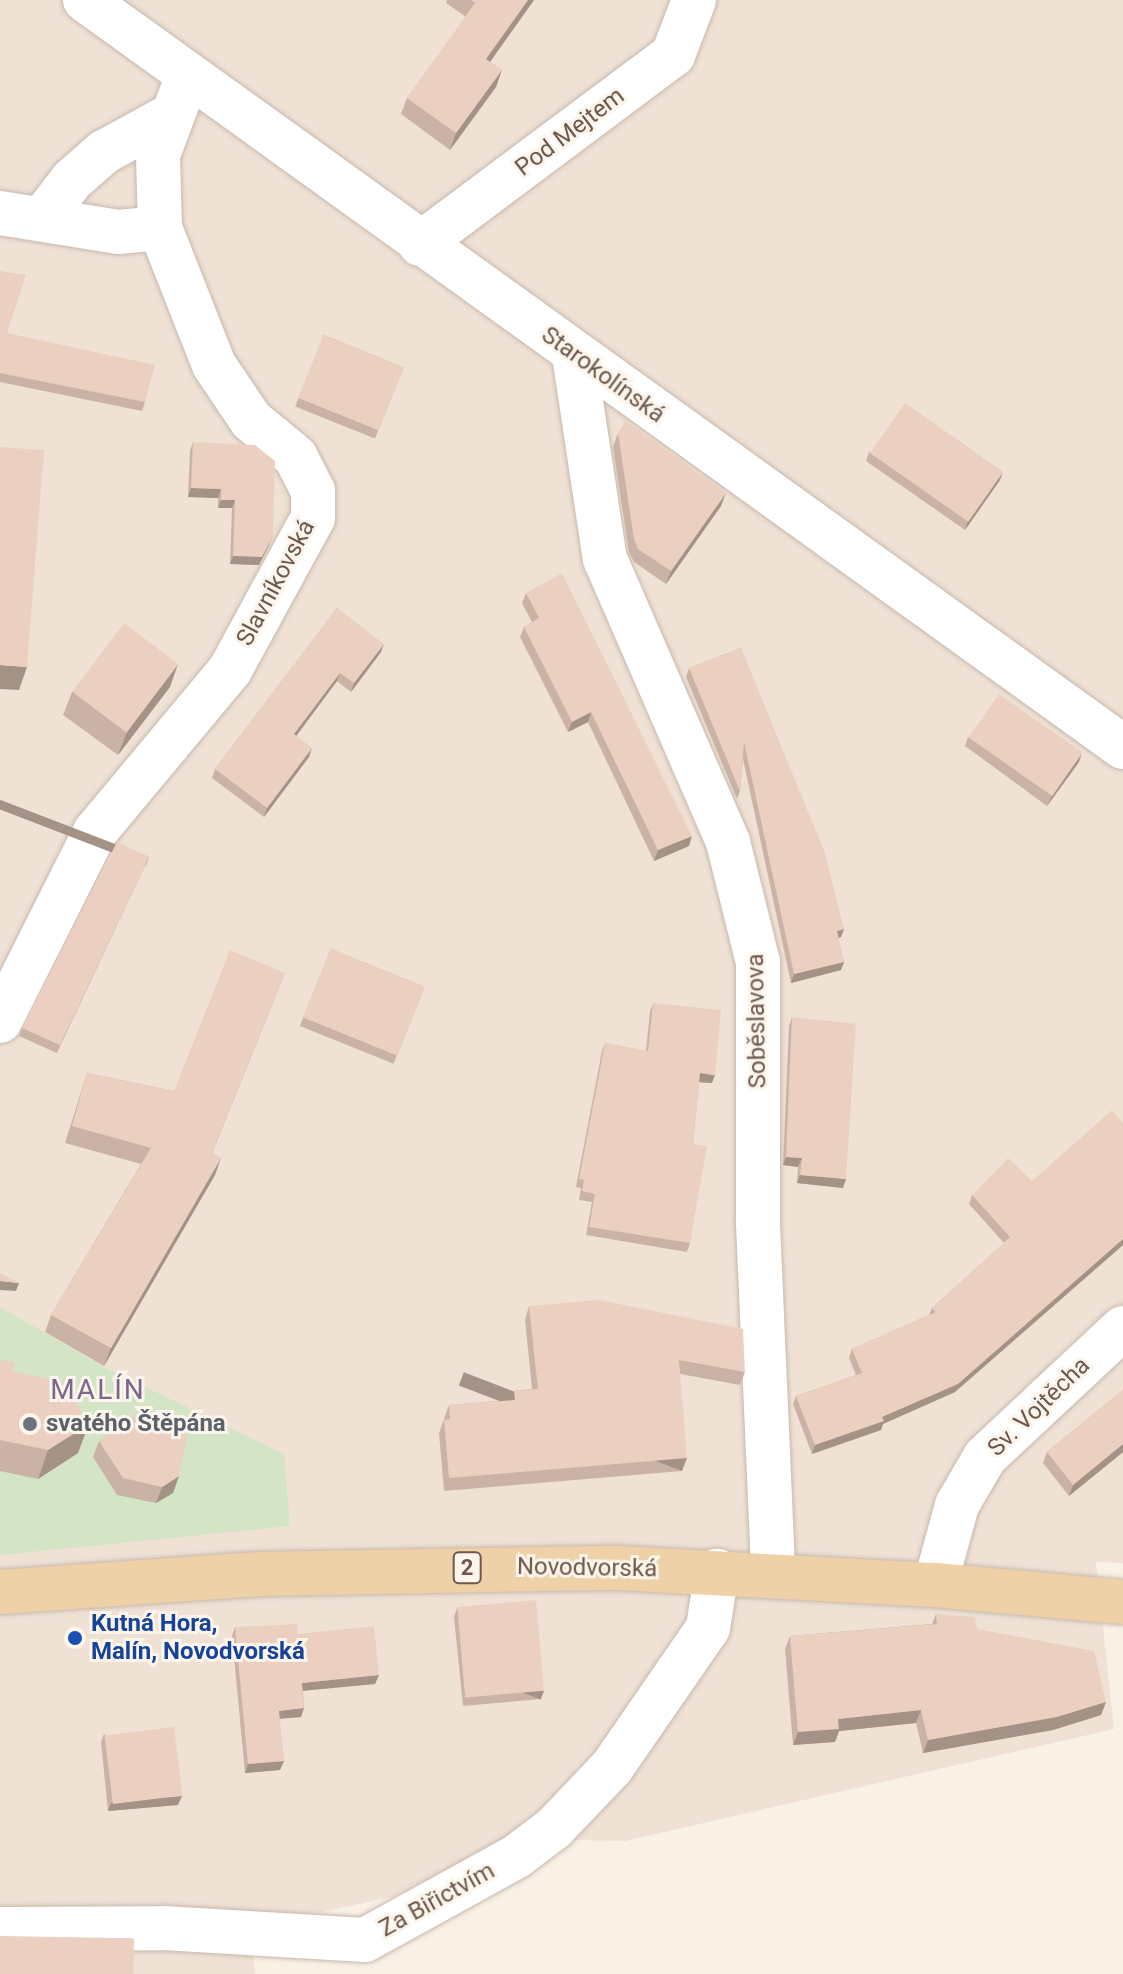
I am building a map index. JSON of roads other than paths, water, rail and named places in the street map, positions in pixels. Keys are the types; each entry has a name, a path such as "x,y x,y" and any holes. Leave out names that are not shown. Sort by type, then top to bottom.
{"main road":[{"name":"Novodvorská","path":"0,1592 376,1570 717,1571 935,1585"},
{"name":"2","path":"935,1585 1123,1602"}],"street":[{"name":"Starokolínská","path":"85,0 187,78 1123,747"},
{"name":"Pod Mejtem","path":"420,244 673,55 694,0"},
{"name":"Slavníkovská","path":"0,1021 95,832 230,670 313,518 313,491 296,457 251,420 214,365 160,228 158,155 168,117 187,78"},
{"path":"21,216 72,180 104,152 168,117"},
{"path":"21,216 118,232 160,228"},
{"name":"Soběslavova","path":"574,355 605,559 681,724 728,842 758,962 758,1224 773,1574"},
{"name":"Sv. Vojtěcha","path":"935,1585 957,1505 985,1457 1123,1328"},
{"name":"Za Biřictvím","path":"0,1929 164,1928 363,1957 517,1856 554,1828 612,1767 708,1628 717,1571"}],"place":[{"name":"svatého Štěpána","path":"30,1424"},
{"name":"Kutná Hora, Malín, Novodvorská","path":"75,1638"}],"district":[{"name":"MALÍN","path":"98,1390"}]}
